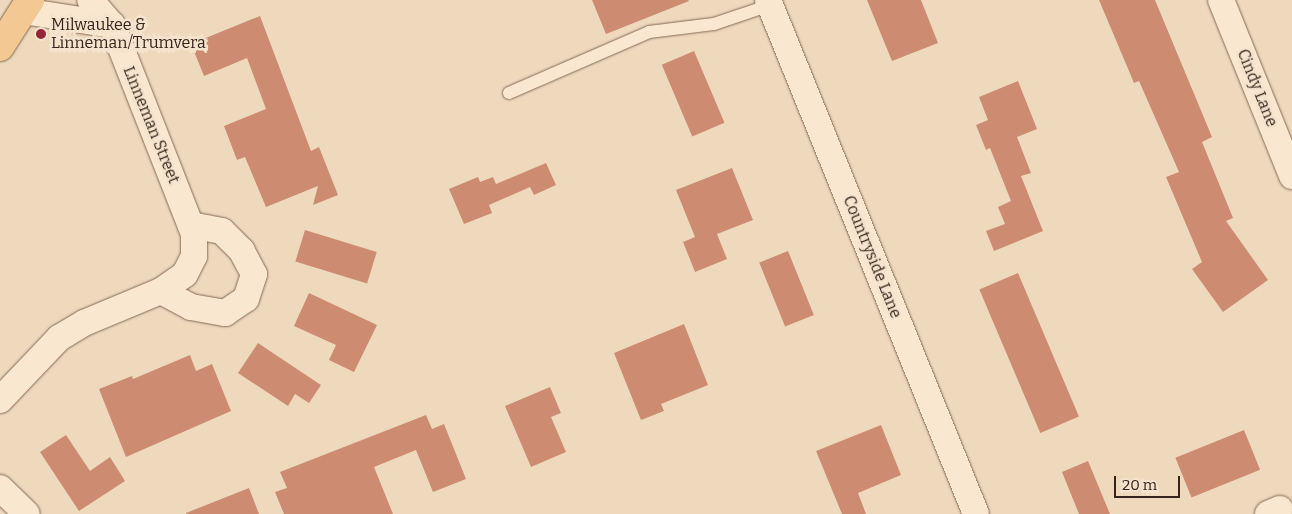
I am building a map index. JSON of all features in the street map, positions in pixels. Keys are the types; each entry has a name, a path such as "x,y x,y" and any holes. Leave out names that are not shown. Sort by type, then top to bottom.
{"main road":[{"path":"0,47 27,6"}],"street":[{"name":"Linneman Street","path":"0,400 59,338 84,323 161,291 185,274 194,256 194,234 191,225 112,25 90,0"},
{"name":"Cindy Lane","path":"1221,0 1292,176"},
{"name":"Countryside Lane","path":"769,2 976,514"},
{"path":"27,6 112,25"},
{"path":"161,291 191,307 225,313 246,299 254,274 242,251 222,231 191,225"},
{"path":"0,488 27,514"}],"lane":[{"path":"509,93 649,32 714,24 769,2"}],"building":[{"path":"592,0 688,0 689,1 606,34"},
{"path":"867,0 921,0 938,43 892,61"},
{"path":"1099,0 1155,0 1212,137 1202,142 1233,218 1226,221 1268,280 1223,312 1192,269 1202,262 1166,177 1179,172 1139,81 1134,83"},
{"path":"260,16 311,151 319,147 338,195 313,205 318,186 266,207 245,157 237,160 224,126 266,109 247,58 204,76 191,44"},
{"path":"694,51 724,123 692,136 662,65"},
{"path":"1018,81 1037,129 1017,137 1031,173 1021,176 1043,231 994,251 986,231 1005,224 998,207 1011,201 990,148 986,150 976,125 988,120 979,97"},
{"path":"546,163 556,185 534,195 530,187 489,205 492,213 464,224 449,189 478,177 480,182 493,177 496,184"},
{"path":"732,168 753,220 717,234 727,259 695,272 683,242 695,237 676,190"},
{"path":"305,230 377,252 367,283 295,262"},
{"path":"788,251 814,315 785,327 759,263"},
{"path":"1018,273 1079,417 1040,433 979,289"},
{"path":"309,293 377,325 354,372 329,360 336,345 294,326"},
{"path":"684,324 708,385 661,404 664,411 641,420 614,353"},
{"path":"258,343 321,385 309,403 295,394 288,406 238,373"},
{"path":"190,355 196,371 212,364 231,411 126,457 99,389 132,376 133,379"},
{"path":"550,387 561,413 551,417 566,452 531,467 505,406"},
{"path":"426,415 432,429 444,424 466,479 433,492 416,450 374,467 393,514 284,514 275,492 287,488 280,472"},
{"path":"881,425 901,475 858,493 866,514 842,514 816,451"},
{"path":"1244,430 1260,470 1191,498 1175,458"},
{"path":"66,435 90,471 110,457 125,481 79,511 40,452"},
{"path":"1088,461 1110,514 1079,514 1062,472"},
{"path":"249,488 259,514 186,514 186,513"}],"place":[{"name":"Milwaukee & Linneman/Trumvera","path":"41,34"}]}
